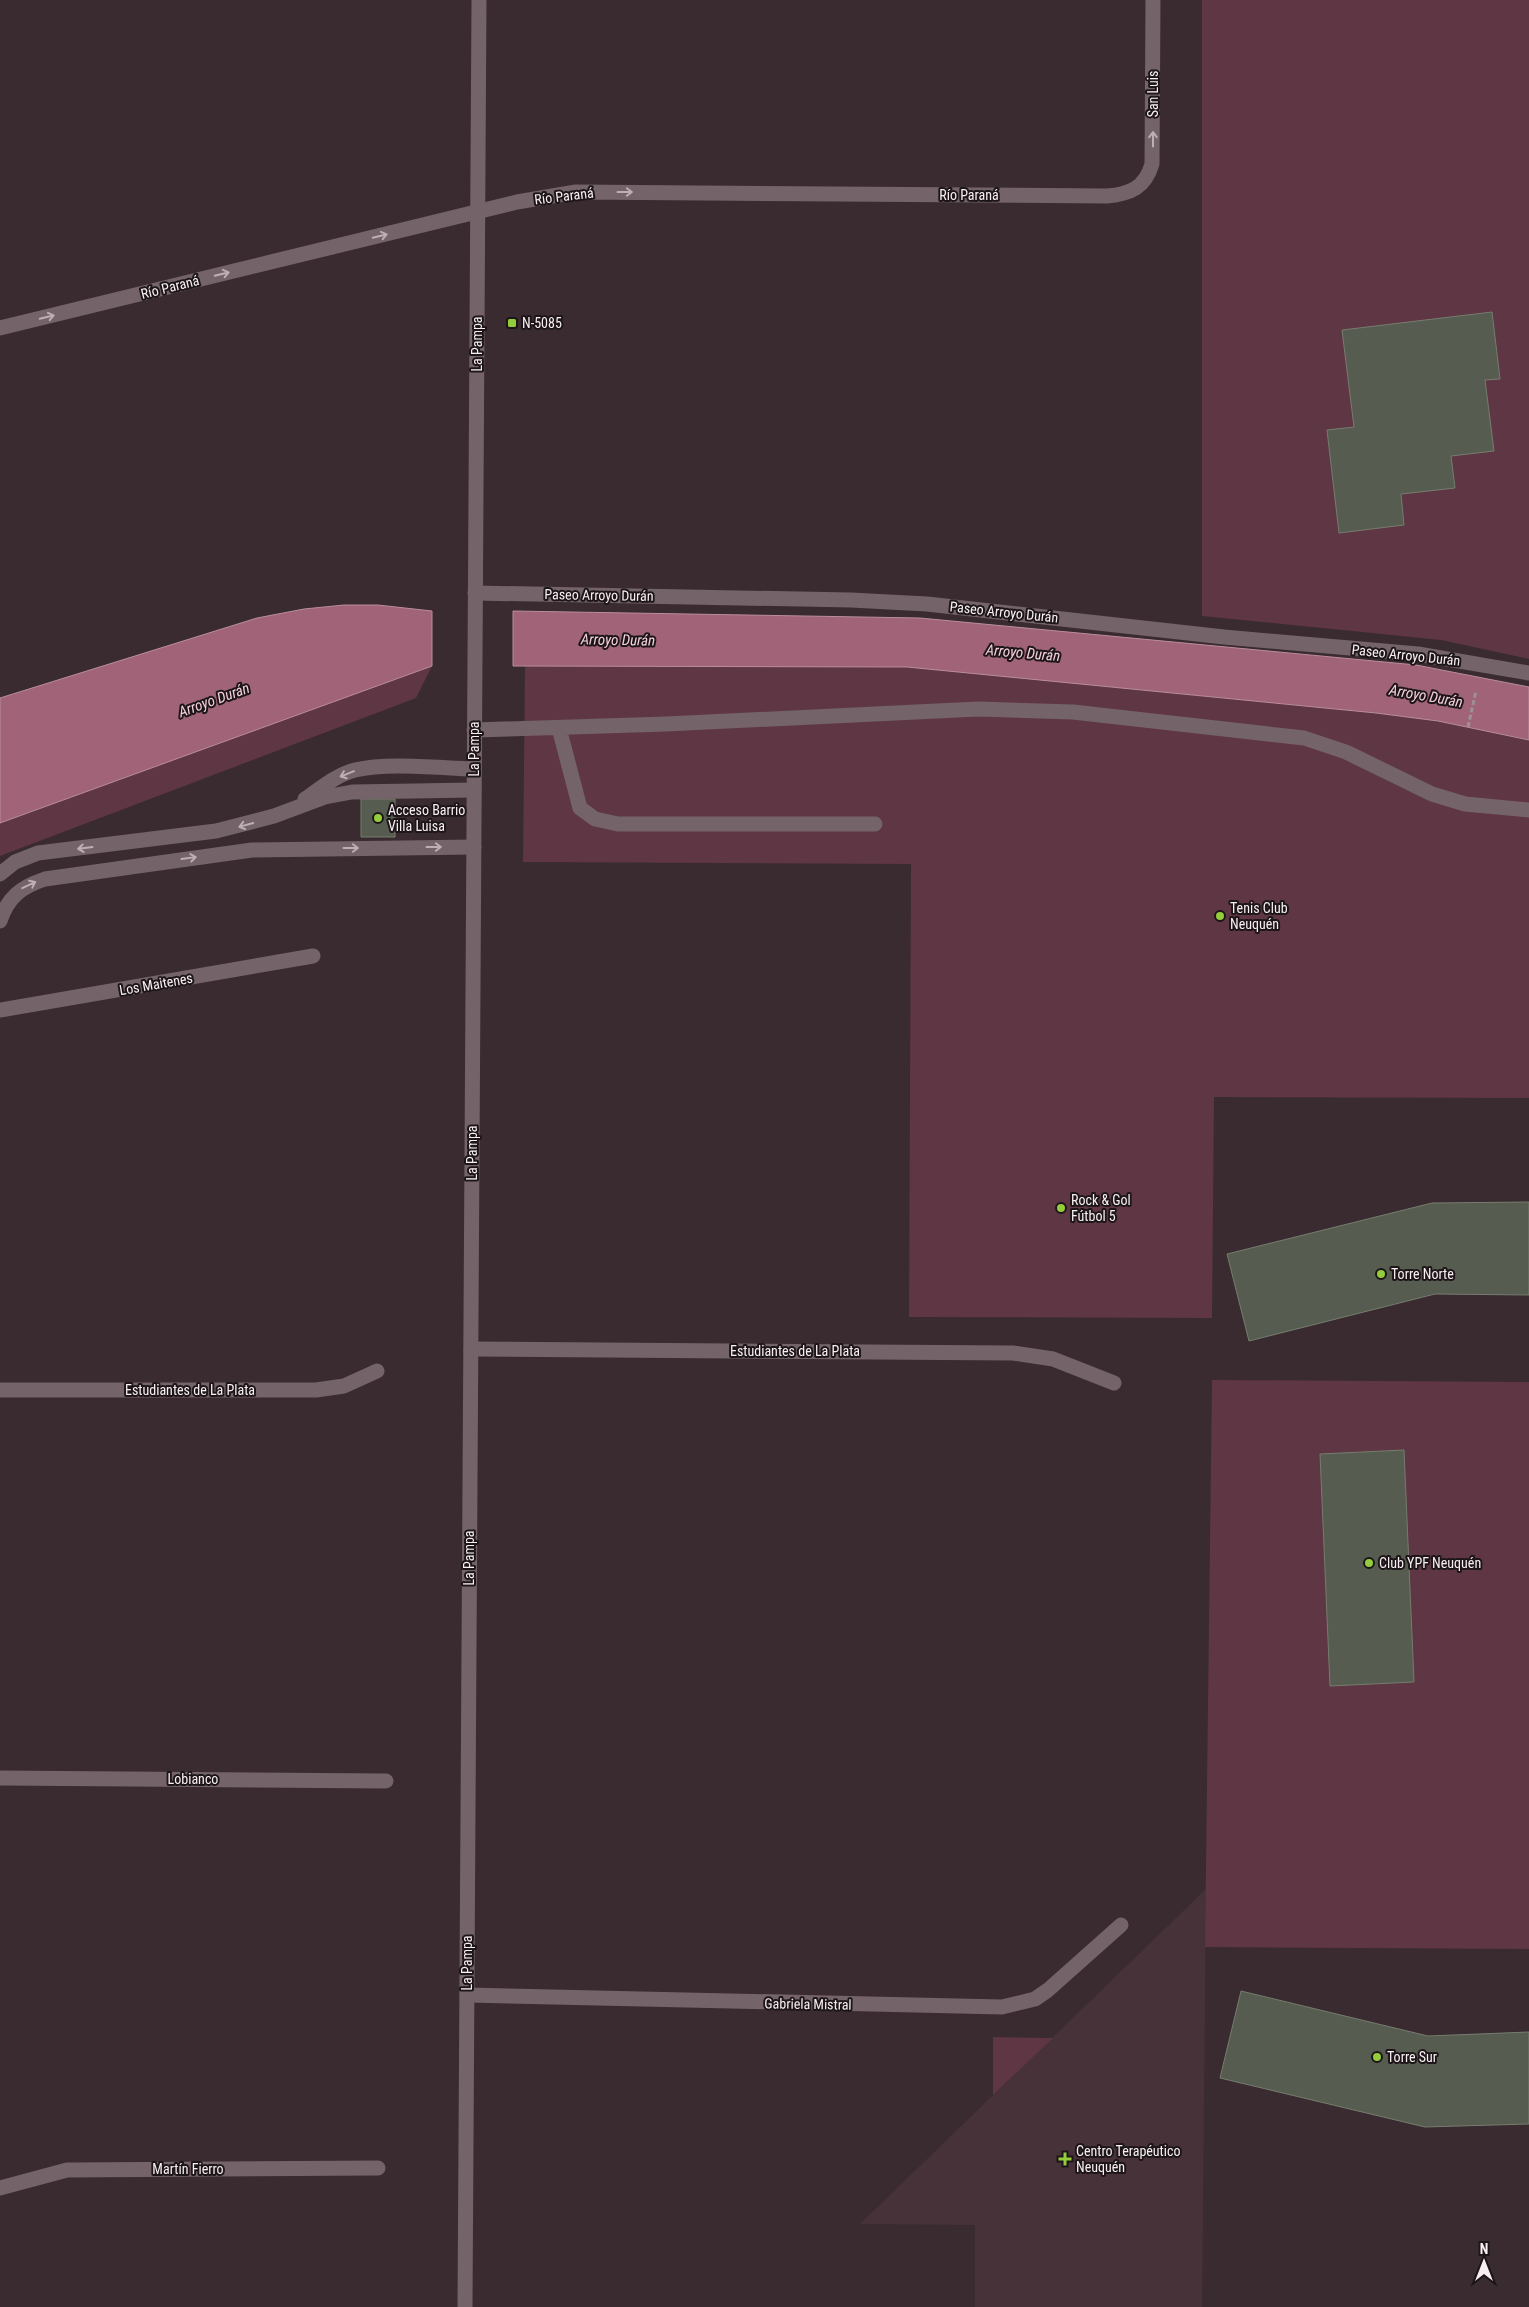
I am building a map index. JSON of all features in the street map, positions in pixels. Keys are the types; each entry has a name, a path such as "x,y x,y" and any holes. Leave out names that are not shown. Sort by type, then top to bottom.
{"street":[{"name":"La Pampa","path":"465,2307 479,0"},
{"name":"San Luis","path":"1142,185 1148,176 1153,152 1154,0"},
{"name":"Río Paraná","path":"0,328 478,212 548,196 576,192 1107,196 1131,192 1142,185"},
{"name":"Paseo Arroyo Durán","path":"475,592 841,600 927,604 1243,638 1418,654 1529,673"},
{"path":"474,730 978,710 1073,712 1304,738 1346,752 1432,794 1465,804 1529,810"},
{"path":"558,728 580,808 595,819 618,824 875,824"},
{"path":"292,809 343,775 365,768 474,768"},
{"path":"0,874 15,862 38,853 216,831 253,823 325,798 352,792 474,790"},
{"path":"0,921 8,902 15,893 45,878 252,850 474,847"},
{"name":"Los Maitenes","path":"0,1010 313,956"},
{"name":"Estudiantes de La Plata","path":"471,1349 1013,1353 1053,1359 1114,1383"},
{"name":"Estudiantes de La Plata","path":"0,1390 316,1390 344,1386 376,1371"},
{"name":"Lobianco","path":"0,1778 386,1780"},
{"name":"Gabriela Mistral","path":"467,1995 1002,2008 1035,1999 1048,1990 1121,1925"},
{"name":"Martín Fierro","path":"0,2188 67,2170 378,2168"}],"path":[{"path":"1468,727 1477,684"}],"shaded area":[{"path":"1202,0 1529,0 1529,659 1441,640 1202,616"},
{"path":"432,666 416,698 0,856 0,823"},
{"name":"Tenis Club Neuquén","path":"525,666 907,667 1376,713 1438,721 1529,740 1529,1098 1214,1097 1212,1318 909,1317 911,864 523,862"},
{"name":"Club YPF Neuquén","path":"1212,1380 1529,1382 1529,1949 1205,1947"},
{"name":"Centro Terapéutico Neuquén","path":"1206,1889 1202,2307 975,2307 975,2225 860,2224"},
{"path":"993,2037 1053,2038 993,2095"}],"water":[{"name":"Arroyo Durán","path":"344,605 378,605 432,611 432,666 0,823 0,698 257,618 304,609"},
{"name":"Arroyo Durán","path":"513,611 920,618 1416,665 1529,687 1529,740 1438,721 1376,713 907,667 513,666"}],"building":[{"path":"1492,312 1500,379 1485,380 1494,451 1451,456 1455,488 1401,494 1404,525 1339,533 1327,430 1354,427 1342,330"},
{"name":"Acceso Barrio Villa Luisa","path":"361,799 395,799 395,837 361,837"},
{"name":"Torre Norte","path":"1529,1202 1529,1295 1435,1294 1249,1341 1227,1254 1432,1203"},
{"path":"1404,1450 1414,1682 1330,1686 1320,1454"},
{"name":"Torre Sur","path":"1241,1991 1428,2036 1529,2032 1529,2124 1425,2127 1220,2078"}],"place":[{"name":"N-5085","path":"512,323"},
{"name":"Acceso Barrio Villa Luisa","path":"378,818"},
{"name":"Tenis Club Neuquén","path":"1220,916"},
{"name":"Rock & Gol Fútbol 5","path":"1061,1208"},
{"name":"Torre Norte","path":"1381,1274"},
{"name":"Club YPF Neuquén","path":"1369,1563"},
{"name":"Torre Sur","path":"1377,2057"},
{"name":"Centro Terapéutico Neuquén","path":"1065,2159"}]}
